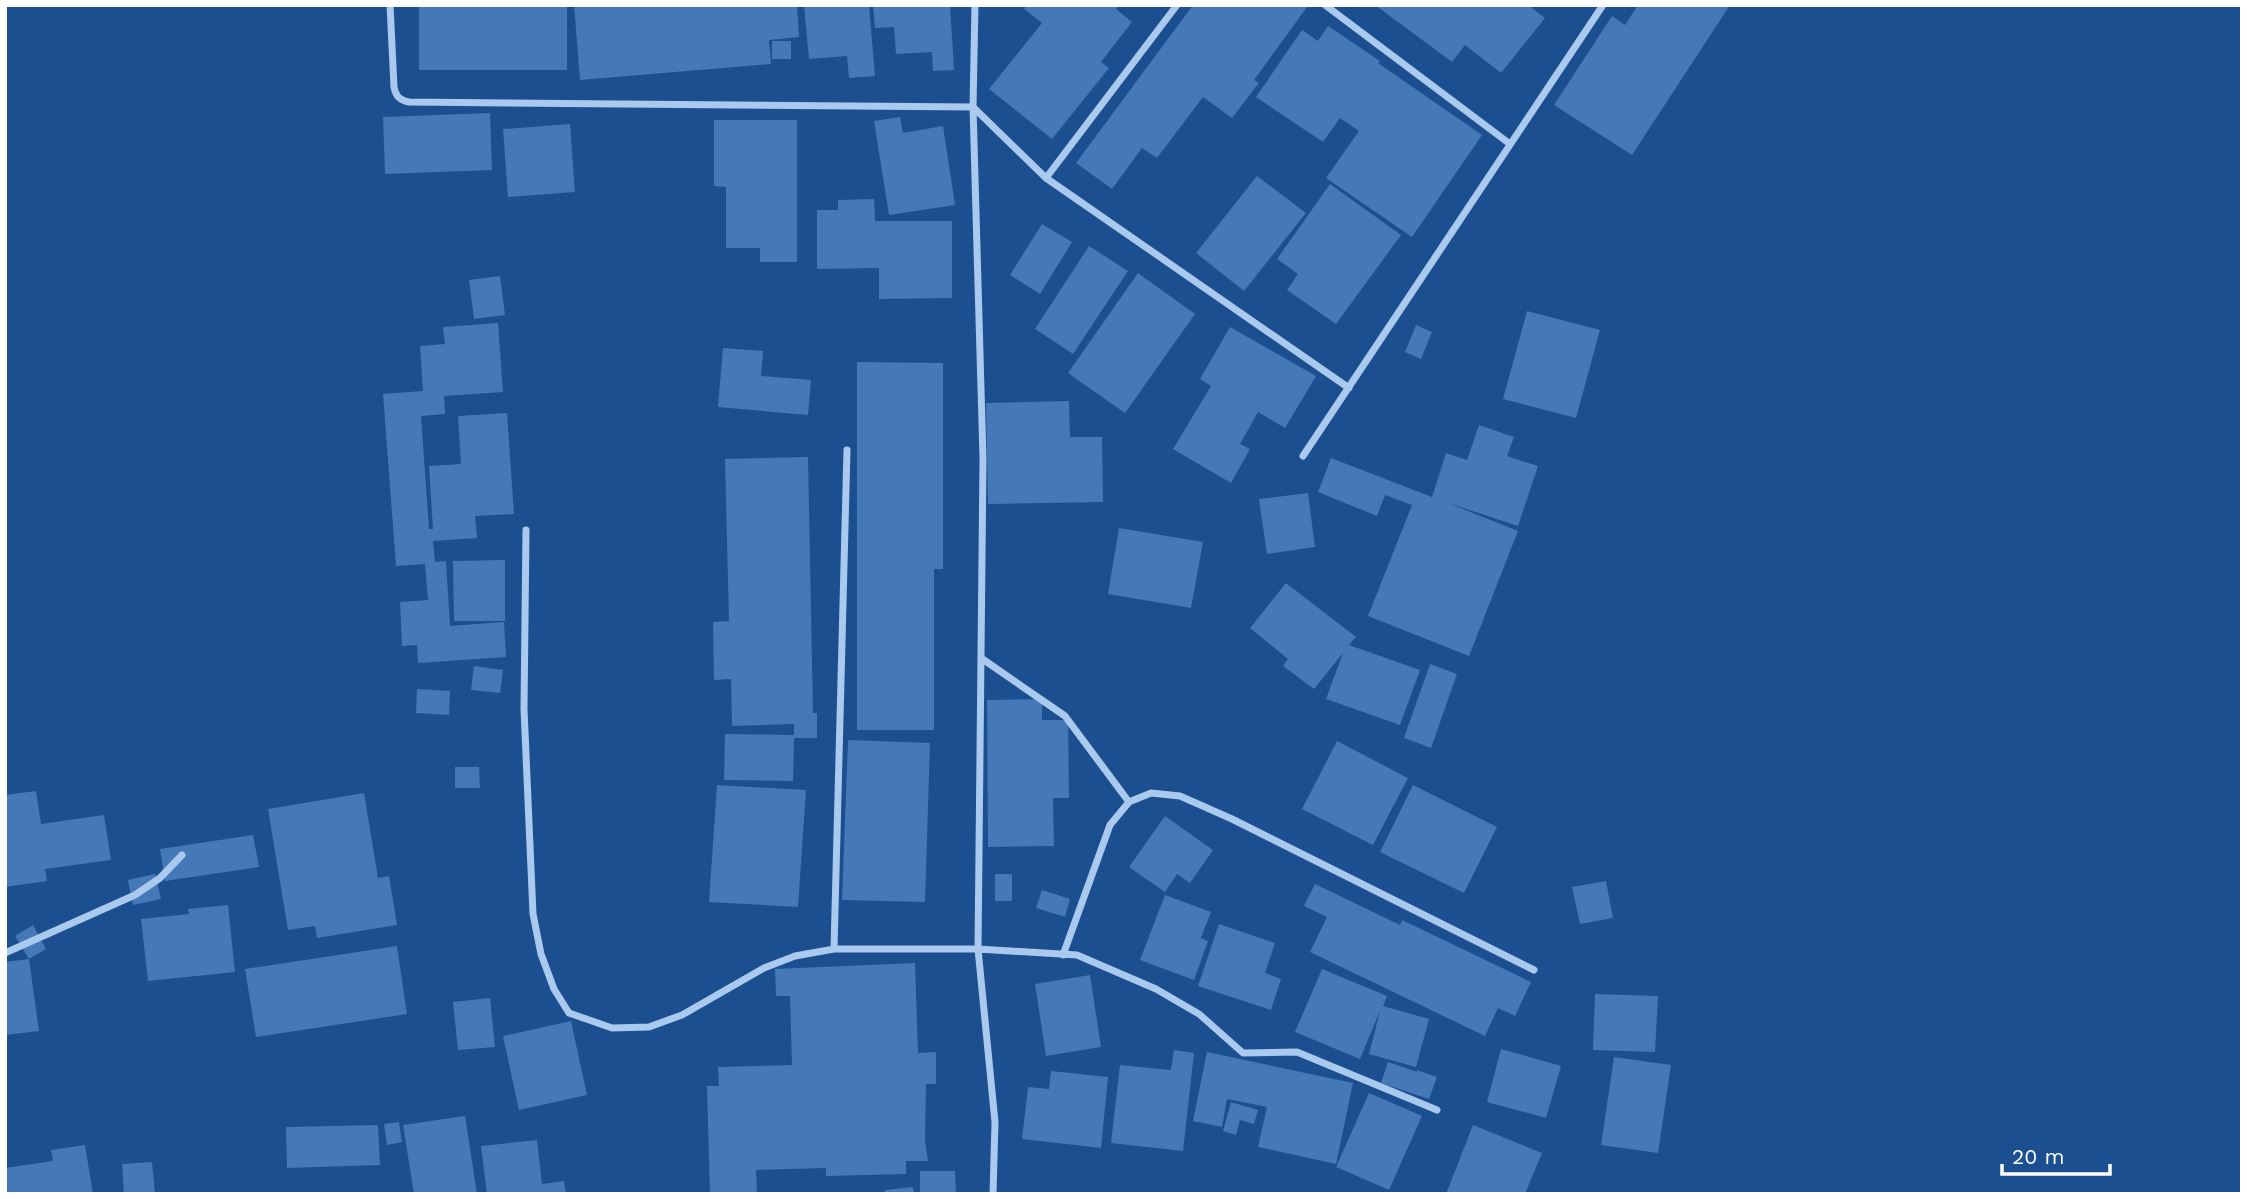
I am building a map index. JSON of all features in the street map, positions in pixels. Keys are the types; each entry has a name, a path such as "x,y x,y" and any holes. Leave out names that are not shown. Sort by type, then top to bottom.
{"street":[{"path":"390,5 394,87 400,100 409,102 973,107 1046,178 1349,388"},
{"path":"975,5 973,107 983,459 978,949 995,1122 993,1194"},
{"path":"1046,178 1177,5"},
{"path":"1325,5 1510,144"},
{"path":"1303,456 1603,5"},
{"path":"834,949 847,450"},
{"path":"526,530 524,709 533,914 541,954 554,989 569,1013 612,1028 649,1027 682,1014 764,968 795,956 834,949 978,949 1077,955 1156,989 1199,1014 1243,1054 1297,1052 1437,1110"},
{"path":"981,658 1065,716 1129,802"},
{"path":"1063,955 1110,825 1129,802 1151,793 1180,796 1233,818 1534,970"},
{"path":"5,953 135,895 160,878 182,855"}],"building":[{"path":"419,5 567,5 567,70 419,70"},
{"path":"574,5 797,5 799,37 769,40 771,64 580,80"},
{"path":"804,5 869,5 875,76 849,78 847,56 809,59"},
{"path":"873,5 950,5 954,70 933,71 932,52 896,54 894,27 875,28"},
{"path":"1027,5 1119,5 1116,9 1132,22 1101,62 1109,68 1052,139 989,89 1042,23 1024,9"},
{"path":"1193,5 1307,7 1254,80 1259,83 1232,118 1203,97 1157,158 1142,148 1112,189 1076,163"},
{"path":"1375,5 1528,5 1545,18 1501,73 1465,45 1452,62"},
{"path":"1638,5 1730,5 1632,155 1554,105 1612,16 1625,25"},
{"path":"1328,26 1482,135 1412,237 1326,178 1359,131 1340,118 1323,142 1256,97 1302,30 1318,41"},
{"path":"772,41 791,41 791,59 772,59"},
{"path":"490,113 492,170 385,174 383,117"},
{"path":"900,117 903,133 943,126 955,205 889,215 874,121"},
{"path":"714,120 797,120 797,262 760,262 760,248 726,248 726,187 714,186"},
{"path":"570,124 575,192 508,197 503,129"},
{"path":"1257,176 1306,213 1244,291 1196,253"},
{"path":"1330,184 1401,235 1336,324 1287,290 1298,274 1277,259"},
{"path":"874,199 875,221 952,221 952,298 879,299 879,268 817,269 817,210 838,210 838,200"},
{"path":"1042,224 1072,242 1040,294 1010,275"},
{"path":"1089,246 1128,271 1073,354 1035,329"},
{"path":"1138,273 1195,314 1125,413 1068,373"},
{"path":"500,276 505,315 474,319 469,280"},
{"path":"1527,311 1600,330 1576,418 1503,399"},
{"path":"498,323 503,392 444,396 445,414 421,416 429,529 433,529 429,466 461,464 458,416 507,413 514,514 475,516 477,538 433,541 435,562 446,561 450,626 504,622 506,657 418,663 417,645 402,646 400,602 428,600 425,564 396,566 383,394 423,391 420,346 445,344 443,327"},
{"path":"1416,325 1432,332 1421,359 1405,352"},
{"path":"1230,327 1316,376 1285,428 1258,412 1240,444 1250,449 1231,483 1173,449 1211,386 1200,379"},
{"path":"723,348 763,351 761,376 811,380 808,415 718,407"},
{"path":"857,362 943,363 943,569 934,569 934,730 857,730"},
{"path":"1069,401 1070,437 1102,437 1103,502 988,504 986,403"},
{"path":"1479,425 1514,437 1507,456 1538,466 1518,526 1448,503 1518,531 1469,656 1368,616 1412,505 1385,495 1377,516 1318,492 1331,458 1432,497 1446,453 1467,460"},
{"path":"808,457 813,713 817,713 817,738 794,738 793,781 724,780 725,734 794,735 794,724 732,726 731,679 714,680 713,622 729,621 725,459"},
{"path":"1308,493 1315,547 1267,554 1259,499"},
{"path":"1119,528 1203,542 1191,608 1108,594"},
{"path":"505,560 505,621 454,621 453,561"},
{"path":"1286,583 1356,637 1349,645 1420,670 1400,725 1326,699 1343,653 1314,689 1283,666 1288,659 1250,628"},
{"path":"1430,664 1457,674 1431,748 1404,738"},
{"path":"474,666 503,670 500,693 471,690"},
{"path":"417,689 450,691 449,715 416,713"},
{"path":"1042,699 1042,720 1068,720 1069,798 1053,798 1054,846 988,847 987,700"},
{"path":"848,740 930,743 925,902 842,900"},
{"path":"1337,741 1408,778 1373,845 1302,809"},
{"path":"455,767 479,767 480,788 455,788"},
{"path":"717,785 806,790 798,907 709,902"},
{"path":"1413,785 1497,827 1464,893 1380,852"},
{"path":"36,791 41,824 104,815 111,860 45,869 47,881 5,887 5,795"},
{"path":"364,793 378,878 389,876 397,925 317,938 315,926 288,930 268,809"},
{"path":"1165,816 1213,850 1190,883 1177,874 1165,892 1129,867"},
{"path":"253,835 259,867 165,881 160,849"},
{"path":"155,874 161,899 133,905 128,880"},
{"path":"995,874 1012,874 1012,901 995,901"},
{"path":"1606,881 1613,918 1580,924 1572,887"},
{"path":"1315,884 1400,925 1402,920 1531,982 1515,1016 1498,1008 1485,1036 1310,952 1327,917 1304,906"},
{"path":"1042,890 1070,899 1065,917 1036,908"},
{"path":"1165,895 1211,912 1201,938 1208,941 1194,980 1140,960"},
{"path":"228,905 235,972 148,981 141,919 189,914 188,909"},
{"path":"1219,924 1275,943 1265,973 1281,979 1271,1010 1198,986"},
{"path":"33,925 46,949 29,959 15,936"},
{"path":"397,946 407,1014 256,1037 245,969"},
{"path":"29,959 39,1031 5,1035 5,962"},
{"path":"915,963 918,1053 936,1052 936,1084 926,1084 925,1140 928,1161 906,1161 906,1174 826,1176 826,1168 756,1170 757,1194 710,1194 707,1086 719,1086 718,1067 792,1065 790,996 776,996 775,969"},
{"path":"1322,969 1387,996 1383,1006 1429,1019 1416,1067 1369,1054 1380,1011 1360,1059 1295,1032"},
{"path":"1090,975 1101,1047 1046,1056 1035,984"},
{"path":"1595,994 1658,996 1655,1052 1593,1050"},
{"path":"490,998 495,1047 458,1050 453,1002"},
{"path":"571,1021 587,1095 519,1110 503,1036"},
{"path":"1501,1049 1561,1066 1546,1118 1487,1102"},
{"path":"1174,1050 1194,1053 1183,1151 1111,1143 1120,1065 1171,1070"},
{"path":"1207,1052 1353,1083 1336,1164 1258,1147 1267,1107 1227,1099 1222,1127 1193,1121"},
{"path":"1614,1057 1671,1065 1658,1153 1601,1145"},
{"path":"1388,1062 1437,1077 1429,1099 1381,1083"},
{"path":"1051,1071 1108,1077 1101,1148 1022,1139 1028,1087 1049,1089"},
{"path":"1369,1093 1422,1116 1389,1190 1336,1167"},
{"path":"1231,1102 1258,1110 1254,1124 1240,1120 1236,1135 1223,1131"},
{"path":"465,1116 477,1194 414,1194 403,1125"},
{"path":"399,1122 402,1142 387,1145 384,1124"},
{"path":"378,1125 380,1165 287,1168 286,1127"},
{"path":"1473,1125 1542,1153 1525,1194 1446,1194"},
{"path":"537,1140 542,1184 564,1181 566,1194 487,1194 481,1146"},
{"path":"85,1145 93,1194 5,1194 5,1168 53,1161 51,1150"},
{"path":"152,1162 155,1194 124,1194 122,1164"},
{"path":"920,1171 955,1171 956,1194 920,1194"},
{"path":"913,1187 914,1194 885,1194 885,1190"}]}
